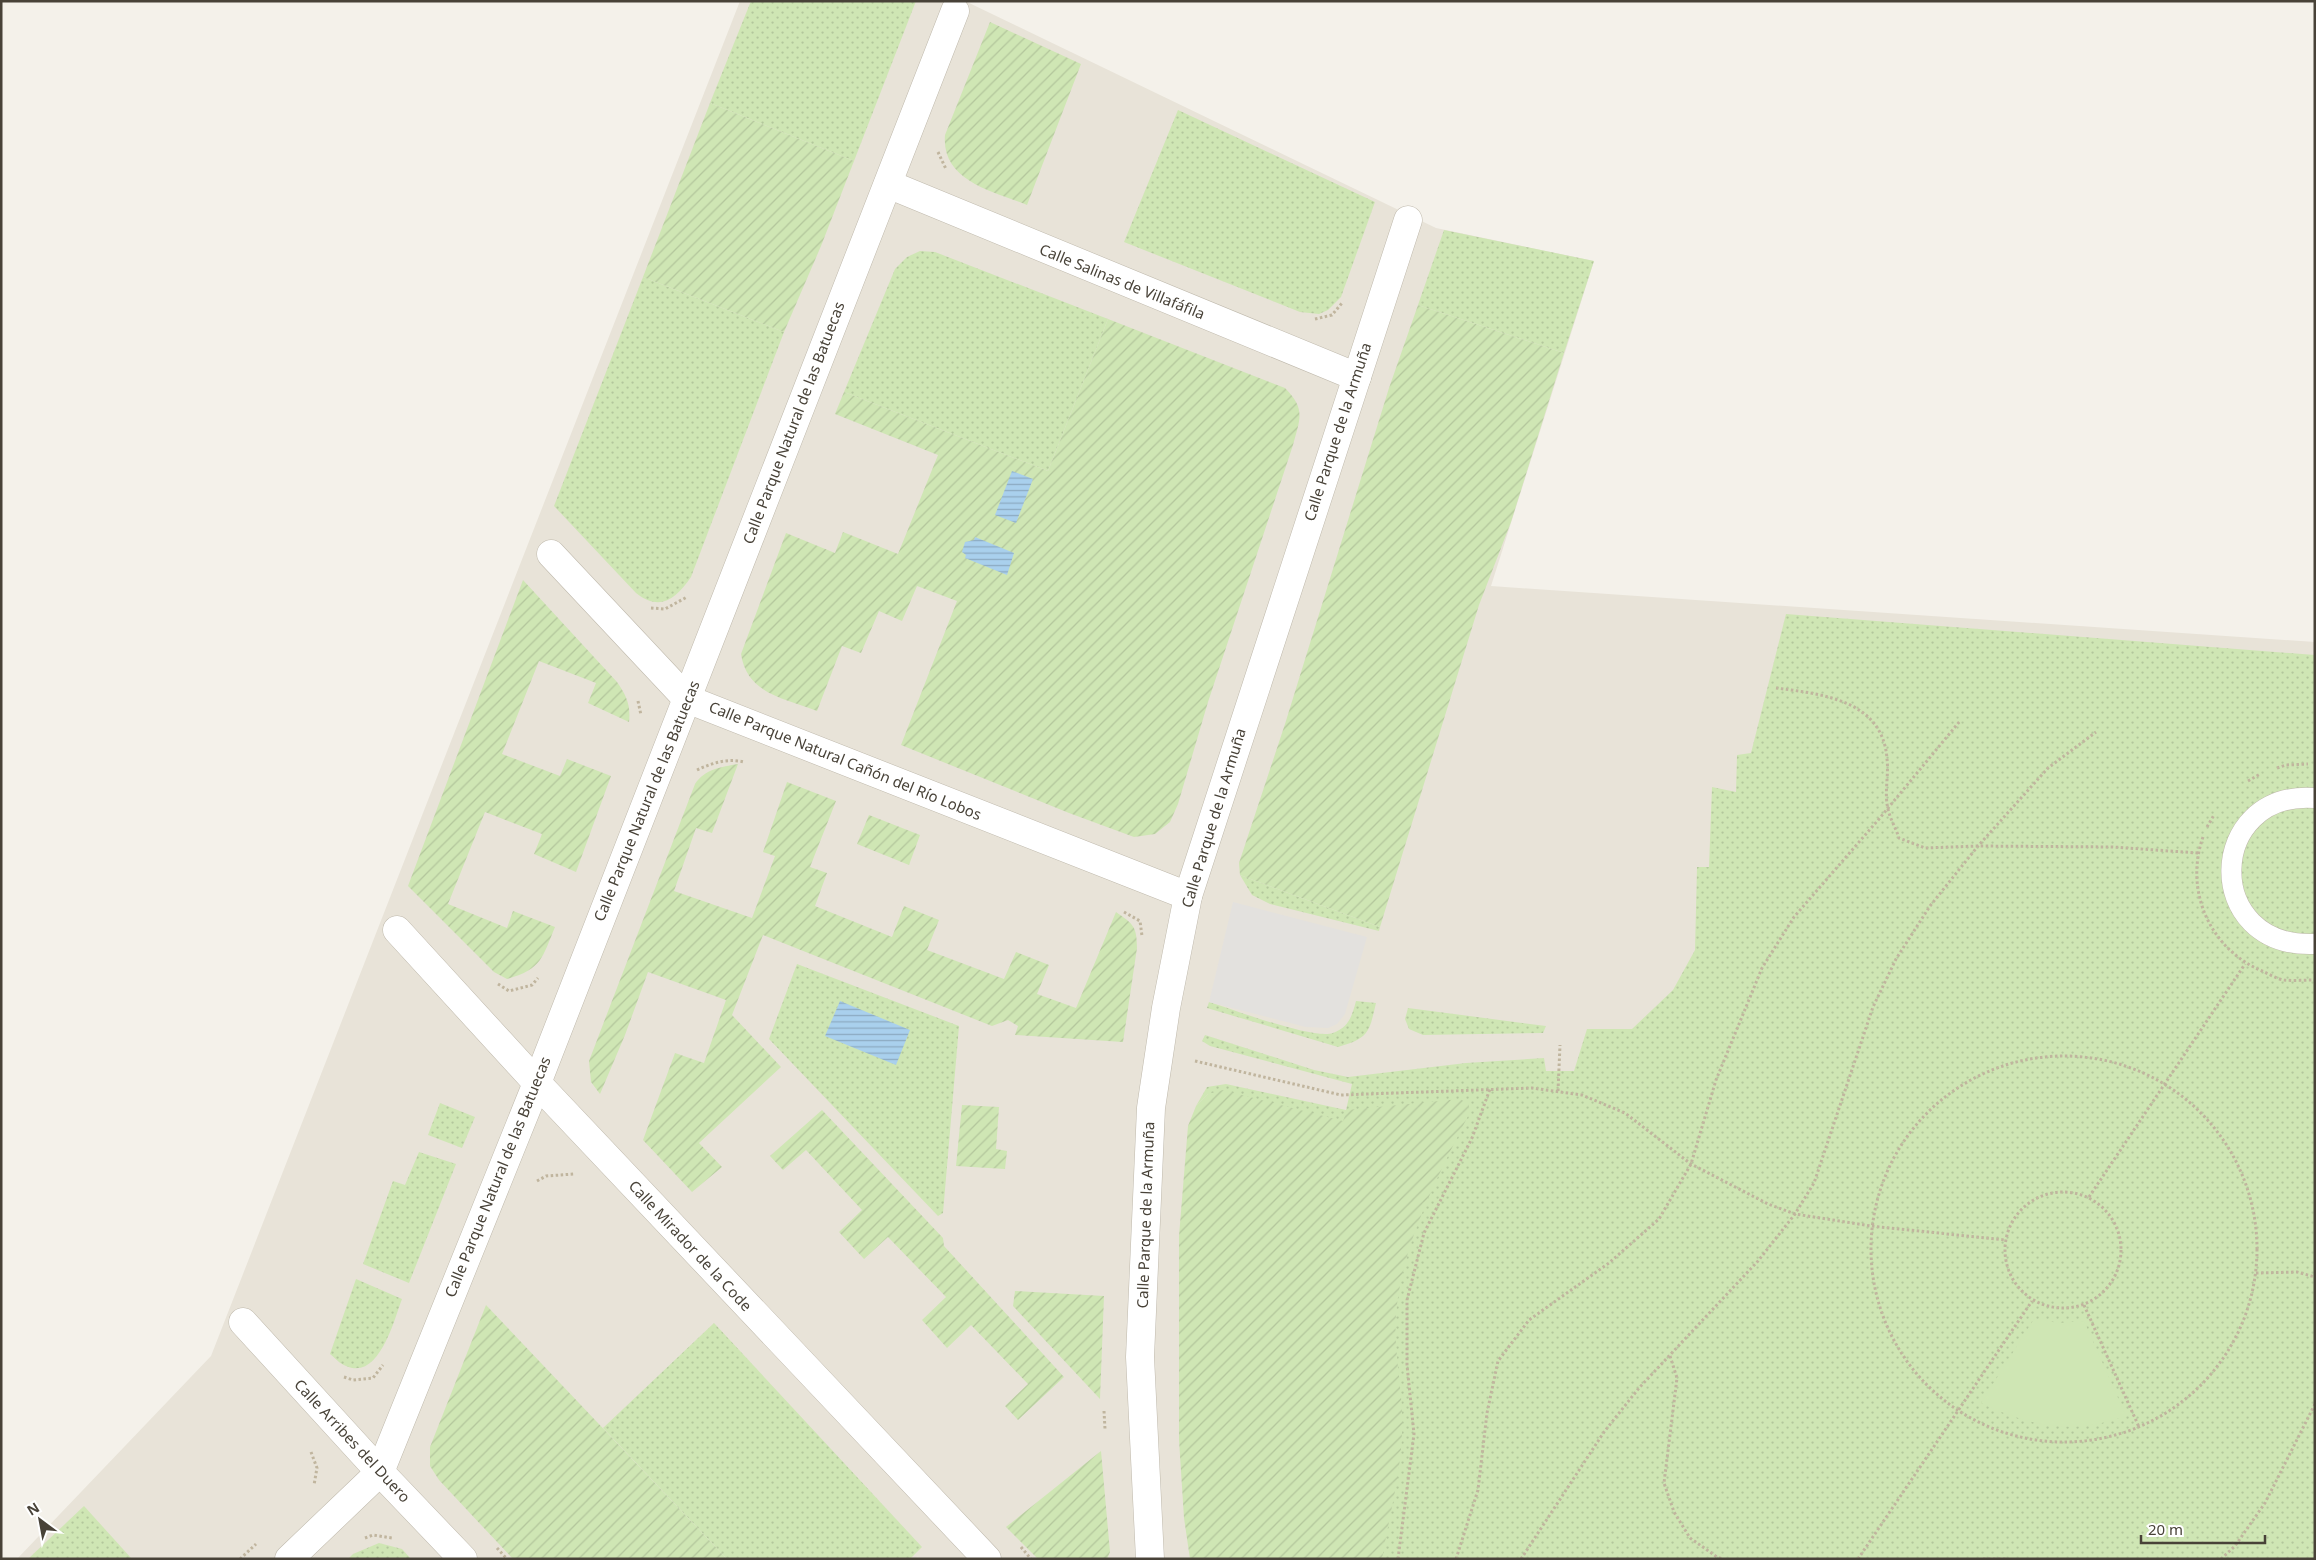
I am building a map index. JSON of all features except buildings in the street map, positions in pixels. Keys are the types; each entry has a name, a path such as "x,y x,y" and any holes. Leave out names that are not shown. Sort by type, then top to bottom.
{"street":[{"name":"Calle Parque Natural de las Batuecas","path":"289,1559 380,1472 536,1083 955,11"},
{"name":"Calle Salinas de Villafáfila","path":"888,184 1357,377"},
{"name":"Calle Parque de la Armuña","path":"1150,1559 1140,1357 1151,1108 1166,1008 1188,896 1408,220"},
{"name":"Calle Parque Natural Cañón del Río Lobos","path":"551,554 687,699 1188,896"},
{"name":"Calle Mirador de la Code","path":"397,930 536,1083 986,1559"},
{"name":"Calle Arribes del Duero","path":"243,1322 380,1472 463,1559"}],"lane":[{"path":"2315,798 2299,797 2274,803 2254,816 2239,836 2231,858 2231,882 2238,905 2253,924 2273,938 2296,945 2315,944"}],"path":[{"path":"938,150 946,170 951,175"},
{"path":"1310,318 1319,320 1332,315 1344,301"},
{"path":"643,608 666,608 687,597 691,591"},
{"path":"1776,688 1824,694 1848,703 1883,735 1887,758 1887,809 1899,838 1926,848 1978,846 2113,847 2198,853"},
{"path":"636,698 640,706 641,720"},
{"path":"1456,1559 1478,1490 1487,1412 1498,1361 1529,1320 1609,1264 1658,1219 1691,1164 1716,1080 1762,968 1794,917 1960,721"},
{"path":"1521,1559 1604,1432 1639,1388 1758,1261 1795,1214 1814,1183 1840,1111 1873,1007 1896,959 1930,906 1978,846 2048,768 2096,732"},
{"path":"694,772 711,764 734,760 752,764"},
{"path":"1117,908 1140,921 1143,939"},
{"path":"2089,1197 2245,964"},
{"path":"494,981 509,991 532,985 541,974"},
{"path":"1558,1092 1560,1045"},
{"path":"1192,1070 1195,1051"},
{"path":"2073,1056 2121,1064 2165,1084 2194,1106 2219,1134 2238,1165 2251,1200 2257,1236 2256,1273 2249,1306 2236,1337 2218,1366 2195,1390 2169,1411 2139,1427 2103,1438 2066,1442 2028,1440 1992,1429 1959,1412 1925,1385 1898,1351 1884,1320 1871,1270 1871,1226 1883,1179 1906,1137 1939,1102 1979,1076 2025,1060 2073,1056"},
{"path":"1194,1061 1341,1095 1532,1088 1582,1095 1625,1113 1691,1164 1768,1204 1795,1214 1871,1226 2005,1240"},
{"path":"1398,1559 1414,1434 1407,1365 1407,1300 1424,1233 1472,1138 1490,1089"},
{"path":"2062,1191 2089,1197 2113,1220 2122,1253 2111,1285 2084,1305 2057,1309 2032,1301 2009,1275 2005,1240 2015,1215 2036,1198 2062,1191"},
{"path":"2256,1273 2297,1272 2315,1277"},
{"path":"1858,1559 1959,1412 2032,1301"},
{"path":"2084,1305 2139,1427"},
{"path":"1670,1356 1678,1378 1664,1483 1674,1512 1690,1538 1717,1557 1723,1559"},
{"path":"335,1375 353,1380 373,1378 385,1362"},
{"path":"1105,1401 1106,1439"},
{"path":"2221,1559 2235,1546 2265,1503 2315,1404"},
{"path":"310,1450 317,1468 314,1489"},
{"path":"360,1540 373,1535 396,1539"},
{"path":"240,1559 262,1538"},
{"path":"1017,1543 1031,1559"},
{"path":"494,1545 507,1559"},
{"path":"1983,1559 2007,1559"}],"shaded area":[{"path":"740,1 965,1 1436,228 1594,261 1491,586 2315,642 2315,1559 17,1559 211,1356"},
{"path":"1233,902 1367,937 1345,1014 1337,1024 1328,1028 1306,1027 1209,1002"}],"green space":[{"path":"751,1 916,1 854,161 710,103"},
{"path":"990,22 1081,64 1027,205 985,189 960,174 951,163 946,151 945,135"},
{"path":"710,103 854,161 821,246 784,332 643,277"},
{"path":"1178,110 1375,202 1341,297 1328,310 1319,314 1300,312 1124,242"},
{"path":"1444,230 1594,261 1564,353 1418,305"},
{"path":"920,251 935,252 1108,319 1048,471 844,392 895,269 907,257"},
{"path":"643,277 784,332 691,577 673,597 660,602 645,599 636,593 554,506"},
{"path":"1418,305 1564,353 1511,522 1479,605 1380,927 1240,875 1239,863 1285,724 1389,388"},
{"path":"1108,319 1285,388 1296,402 1300,415 1293,445 1208,702 1178,804 1170,822 1155,834 1134,837 1069,813 901,745 957,601 917,586 902,621 879,611 861,653 842,646 817,711 780,698 759,686 751,678 741,654 786,533 835,553 843,532 898,554 938,455 835,414 844,392 1048,471"},
{"path":"523,580 617,682 627,700 629,722 588,703 596,683 539,661 502,754 560,776 567,759 611,776 576,872 534,854 542,834 485,812 448,904 507,928 513,911 555,927 539,961 527,971 507,979 494,972 408,886"},
{"path":"1786,614 2315,655 2315,1559 1342,1559 1208,1094 1196,1106 1207,1087 1226,1084 1346,1110 1352,1084 1210,1046 1202,1041 1205,1035 1314,1070 1348,1077 1466,1063 1544,1058 1546,1071 1574,1071 1587,1029 1632,1029 1673,990 1695,950 1697,867 1709,867 1712,787 1736,792 1737,755 1751,753"},
{"path":"738,764 712,833 696,828 674,891 752,918 775,856 763,852 787,782 836,801 810,867 827,873 815,906 892,937 904,906 939,920 927,950 1004,979 1016,952 1049,965 1037,994 1076,1008 1116,912 1133,926 1137,948 1123,1042 1015,1035 1018,1026 1008,1020 992,1026 763,935 732,1015 781,1067 699,1143 722,1167 692,1192 643,1140 675,1053 704,1063 726,1000 648,972 625,1035 600,1094 591,1082 589,1061 695,784 709,772"},
{"path":"869,815 920,835 909,865 857,844"},
{"path":"1240,875 1380,927 1379,931 1270,904 1252,895"},
{"path":"797,964 959,1026 943,1213 938,1216 769,1039"},
{"path":"1356,1001 1376,1003 1369,1028 1356,1041 1338,1047 1207,1008 1209,1002 1291,1028 1323,1034 1333,1033 1343,1028 1351,1016"},
{"path":"1408,1008 1546,1026 1543,1033 1423,1035 1409,1029 1405,1019"},
{"path":"1223,1090 1343,1121 1347,1110 1460,1099 1469,1104 1468,1116 1433,1187 1413,1237 1405,1262 1400,1288 1395,1329 1402,1417 1401,1448 1382,1559 1190,1559 1184,1518 1179,1440 1179,1236 1188,1126 1196,1106 1208,1094"},
{"path":"440,1103 475,1117 462,1148 428,1135"},
{"path":"962,1105 999,1107 996,1149 1007,1151 1005,1169 956,1166"},
{"path":"822,1110 943,1238 944,1246 1064,1377 1018,1420 1005,1406 1028,1384 971,1325 947,1348 922,1320 946,1297 888,1237 864,1259 839,1232 862,1210 806,1150 783,1170 770,1156"},
{"path":"419,1152 456,1164 409,1283 363,1264 393,1181 405,1185"},
{"path":"356,1279 402,1299 389,1333 376,1357 368,1365 358,1368 344,1365 330,1354"},
{"path":"1015,1291 1104,1296 1100,1399 1013,1306"},
{"path":"486,1305 727,1559 513,1559 439,1480 430,1466 430,1447"},
{"path":"2034,1319 2059,1323 2084,1321 2126,1416 2088,1425 2052,1426 2018,1418 1981,1403"},
{"path":"714,1323 922,1547 910,1559 727,1559 603,1428"},
{"path":"1101,1451 1110,1552 1107,1559 1038,1559 1006,1527"},
{"path":"84,1506 132,1559 28,1559"},
{"path":"379,1543 402,1549 411,1559 348,1559 353,1554"}],"water":[{"path":"1012,471 1033,479 1016,523 995,515"},
{"path":"975,537 1014,553 1007,575 965,558 966,555 962,552 965,542 974,540"},
{"path":"840,1001 910,1030 896,1065 825,1036"}]}
